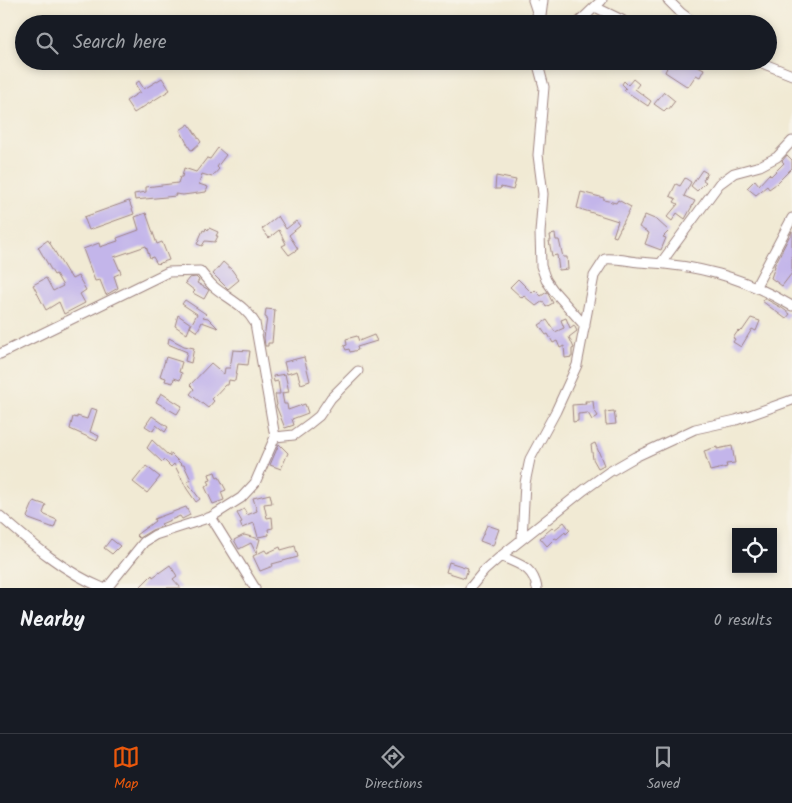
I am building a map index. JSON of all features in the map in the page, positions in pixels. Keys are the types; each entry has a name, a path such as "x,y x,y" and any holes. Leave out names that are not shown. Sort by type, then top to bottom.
{"street":[{"path":"533,0 538,15"},
{"path":"541,15 544,0"},
{"path":"587,15 602,0"},
{"path":"668,0 684,15"},
{"path":"595,7 612,15"},
{"path":"777,69 792,75"},
{"path":"539,70 544,87 538,155 543,194 540,233 542,266 546,280 552,290 585,326"},
{"path":"661,263 719,184 734,173 760,166 777,157 792,141"},
{"path":"756,286 792,218"},
{"path":"522,539 525,483 530,459 556,411 577,365 594,276 598,267 605,260 661,263 703,269 756,286 792,306"},
{"path":"0,354 168,272 200,271 213,286 238,303 255,323 275,438 255,484 242,498 211,517 155,535 144,542 105,588 86,581 61,566 0,516"},
{"path":"275,438 294,435 319,416 331,398 358,371"},
{"path":"470,588 484,571 522,539 603,476 635,457 695,429 736,420 792,400"},
{"path":"211,517 256,588"},
{"path":"501,556 528,569 535,577 537,588"}],"building":[{"path":"666,70 704,70 700,77 696,75 688,87 665,72"},
{"path":"162,78 170,90 134,113 126,101 140,92 135,84 139,81 144,89"},
{"path":"633,79 639,84 635,89 651,101 648,106 624,90 626,88 622,84 624,81 628,85"},
{"path":"664,92 675,101 668,110 667,108 664,111 654,104"},
{"path":"189,124 201,142 192,150 180,130"},
{"path":"218,148 226,155 217,167 219,169 212,177 202,174 199,184 208,187 206,192 135,200 134,194 146,192 146,187 178,183 184,168 196,172 207,158 210,159"},
{"path":"787,155 792,160 792,168 776,184 769,189 767,186 756,195 747,188 755,180 759,185 769,174 771,176 784,163 782,161"},
{"path":"702,170 707,173 703,180 706,182 697,191 691,186"},
{"path":"496,176 516,180 513,190 501,187 500,189 495,189"},
{"path":"685,178 691,182 684,196 695,201 685,219 677,213 672,221 667,217 678,204 674,202 676,199 670,196 676,184 680,186"},
{"path":"581,192 616,203 618,200 631,207 616,237 613,236 618,221 577,208"},
{"path":"129,201 134,214 89,230 84,217"},
{"path":"146,213 157,244 162,242 169,260 157,264 153,257 150,258 146,246 114,257 121,273 114,276 118,288 106,295 100,280 95,281 83,249 99,243 100,247 118,241 117,238 139,230 135,217"},
{"path":"645,215 657,220 669,231 663,237 666,238 661,250 645,244 649,233 639,227"},
{"path":"278,216 286,229 296,221 300,226 289,235 298,249 289,255 282,246 286,244 279,230 269,238 262,229"},
{"path":"206,228 218,232 216,236 218,236 215,242 205,241 202,246 197,244 203,230 205,231"},
{"path":"792,231 792,273 782,286 771,278 774,266"},
{"path":"555,234 556,240 559,240 563,257 567,257 568,269 559,270 557,255 552,256 549,241 551,241 550,235"},
{"path":"48,240 68,274 72,279 78,276 86,290 80,294 85,303 64,314 59,302 46,310 33,285 46,278 53,291 63,286 56,274 54,275 38,247"},
{"path":"223,262 239,280 228,289 213,274"},
{"path":"196,277 199,280 197,283 209,290 204,299 193,293 195,291 185,283 189,278"},
{"path":"518,279 532,293 535,290 541,296 547,292 553,303 546,307 543,301 536,306 524,296 522,298 510,287"},
{"path":"764,298 790,314 786,319 762,301"},
{"path":"185,300 206,314 203,317 208,318 218,328 202,322 197,332 190,327 197,314 182,304"},
{"path":"266,309 275,310 272,343 268,343 268,346 265,346 264,338 267,318 265,317"},
{"path":"178,315 191,324 187,334 175,326"},
{"path":"566,318 570,328 574,325 577,331 569,337 574,348 572,349 572,357 565,358 564,346 560,348 557,341 553,343 548,334 546,335 539,325 547,320 555,332 564,328 561,320"},
{"path":"751,318 760,321 756,331 752,329 741,347 733,342 735,339 733,338 738,331 742,331"},
{"path":"374,335 377,341 357,347 358,350 350,352 344,346 347,345 346,339 357,336 359,341"},
{"path":"169,338 184,346 194,348 191,363 185,361 187,352 168,344"},
{"path":"233,350 250,351 248,365 238,364 235,381 229,380 228,385 225,385 212,399 214,401 208,408 190,394 194,389 190,385 211,363 224,374 225,368 230,368"},
{"path":"166,357 182,362 179,372 182,373 180,380 174,378 173,383 165,381 166,378 160,376"},
{"path":"304,357 310,381 301,384 297,371 287,374 284,362"},
{"path":"285,374 289,392 282,393 284,404 287,404 288,410 305,404 308,413 292,419 294,425 285,428 276,406 275,394 280,394 278,381 274,382 273,376"},
{"path":"161,393 182,406 177,414 156,402"},
{"path":"585,401 593,401 594,410 598,416 592,420 588,413 578,414 578,421 573,422 572,405 586,404"},
{"path":"91,408 97,410 90,432 99,436 97,441 70,429 73,417 77,418 77,416 87,419"},
{"path":"614,411 616,424 606,425 605,412"},
{"path":"152,416 168,427 165,432 156,425 153,431 145,426"},
{"path":"152,440 170,457 170,453 184,465 191,480 187,482 200,499 196,502 174,464 171,467 164,460 162,462 147,448"},
{"path":"595,443 604,465 598,468 593,459 591,445"},
{"path":"279,444 288,453 281,469 270,465"},
{"path":"732,446 735,463 726,464 727,467 710,471 704,451 717,447 717,449"},
{"path":"146,466 160,477 147,493 133,482"},
{"path":"215,472 226,490 221,492 224,500 213,504 205,487 210,484 208,481 211,480 209,474"},
{"path":"270,494 272,503 264,504 267,518 272,517 273,528 268,529 269,535 258,537 254,523 242,528 240,523 242,522 237,513 244,509 247,515 257,511 253,498"},
{"path":"34,501 46,505 43,513 57,520 54,528 27,517"},
{"path":"186,507 190,515 182,519 180,516 161,524 163,526 139,538 136,535 155,521 154,519"},
{"path":"564,522 570,530 557,539 555,538 547,546 540,538 552,528 554,530"},
{"path":"487,525 499,529 493,546 480,541"},
{"path":"244,535 260,539 256,553 251,543 239,549 234,540"},
{"path":"111,539 120,546 112,554 104,548"},
{"path":"295,546 298,557 272,564 273,566 260,571 253,556 265,550 267,553 280,547 281,550"},
{"path":"449,562 468,568 465,578 446,572"},
{"path":"170,565 177,576 173,579 181,588 139,588 152,575 153,577"}]}
